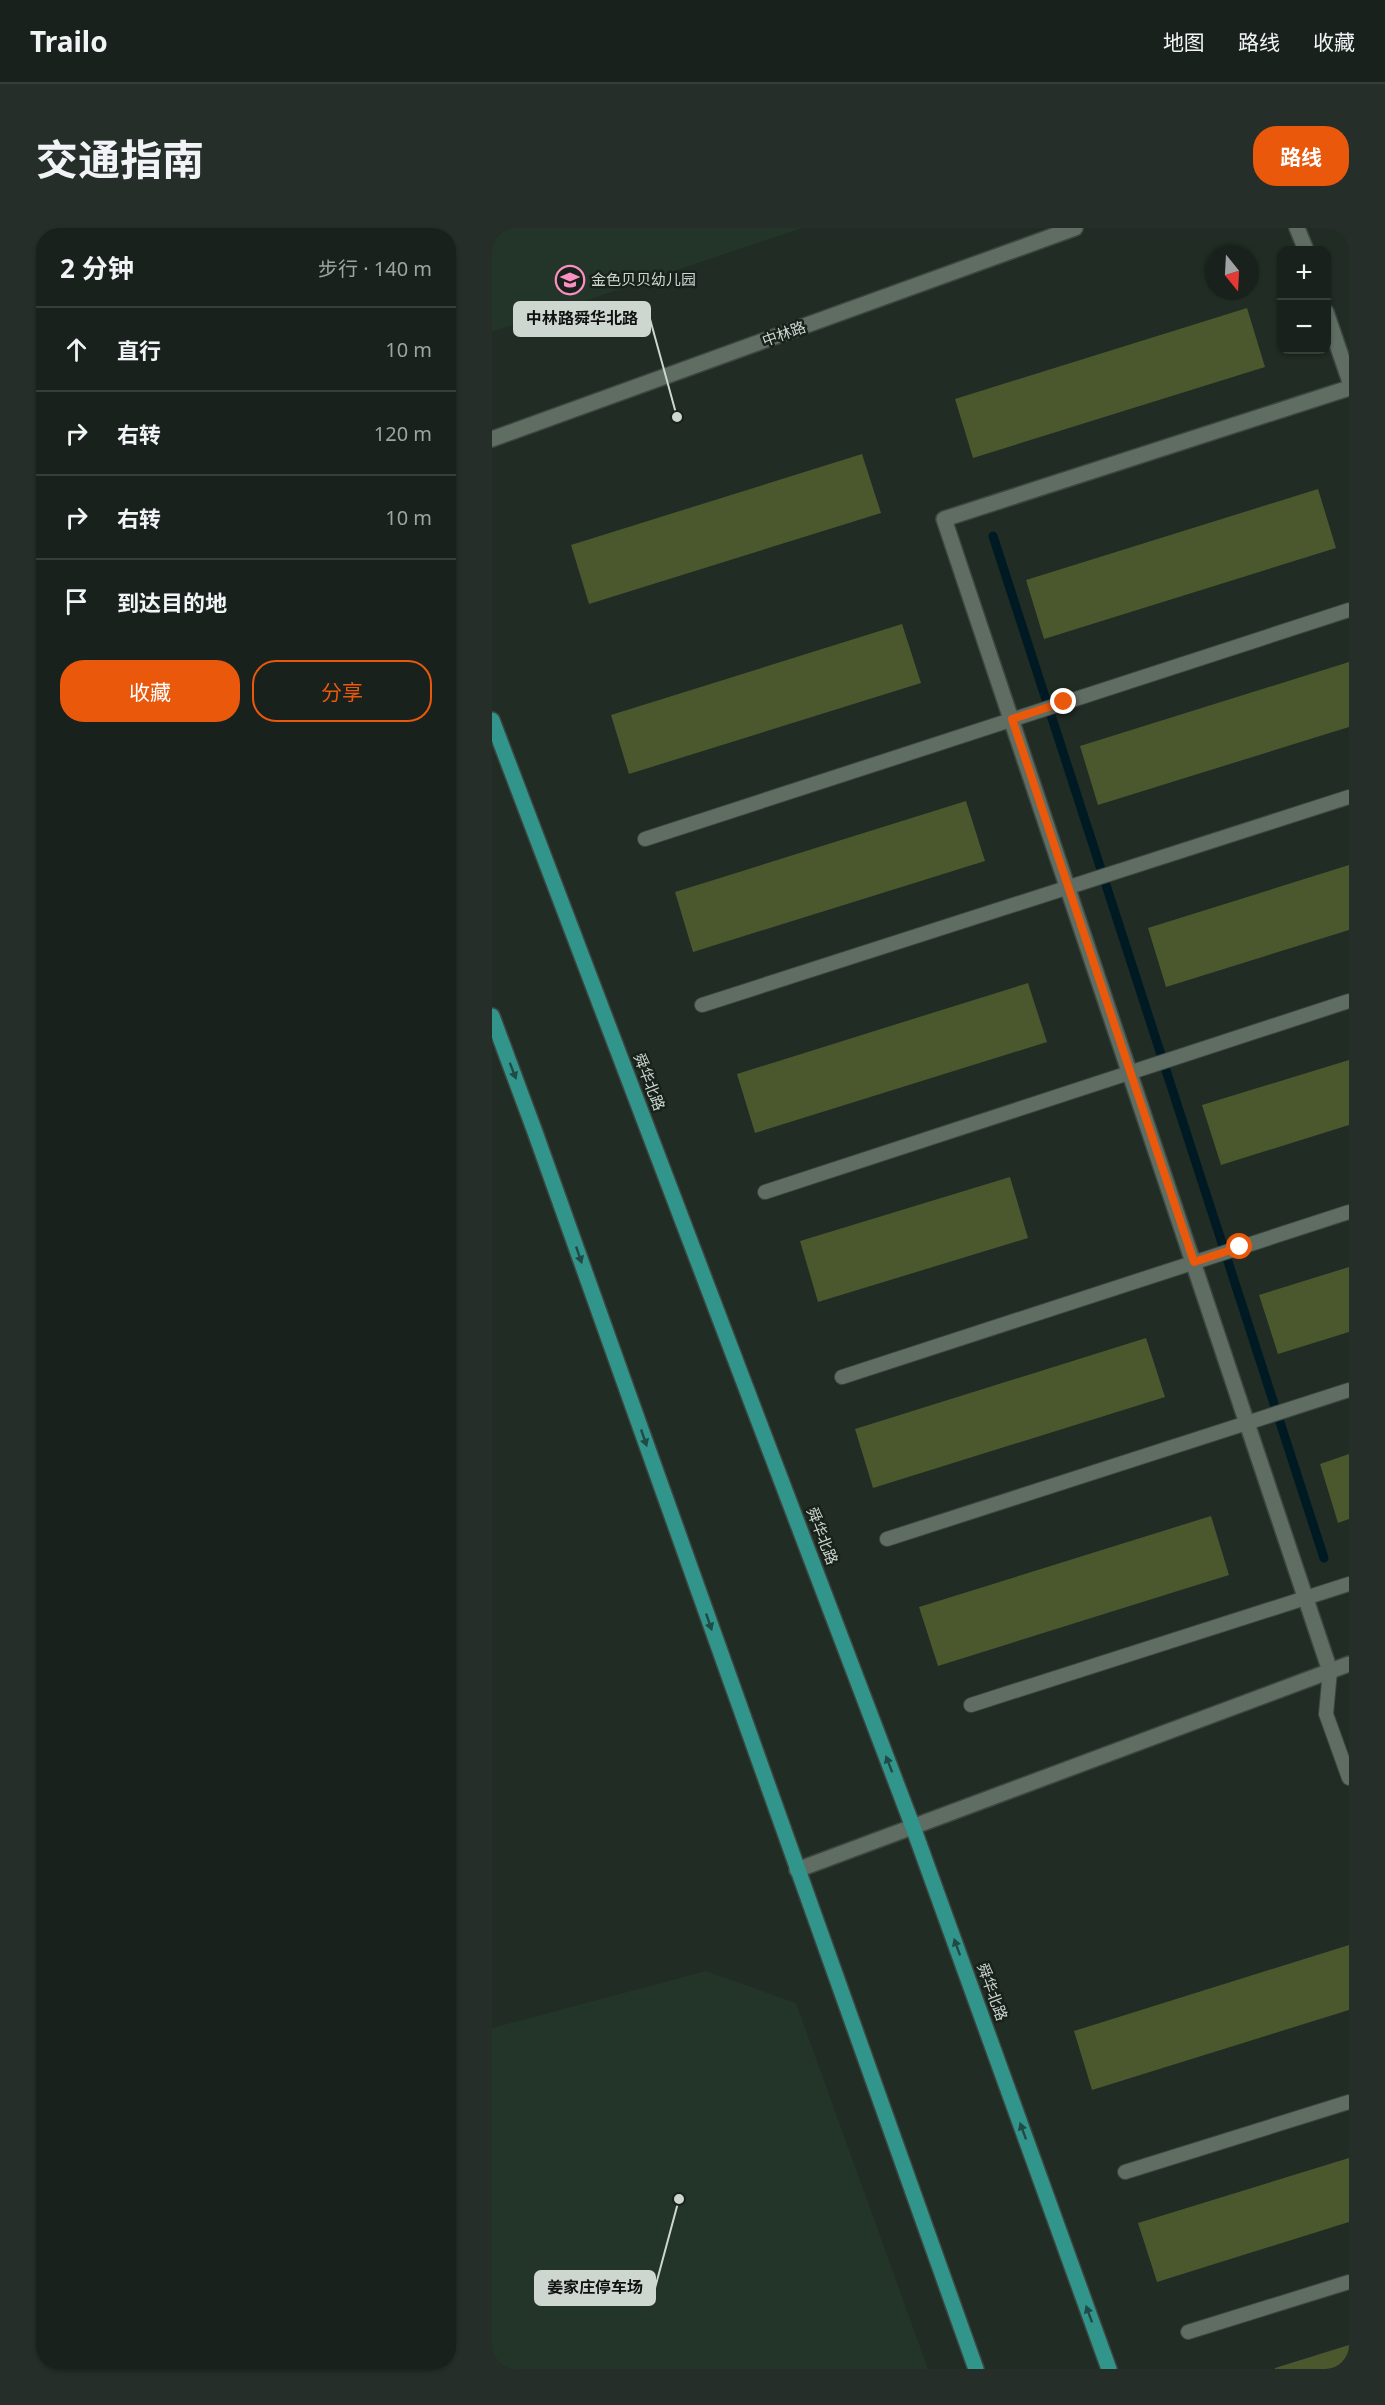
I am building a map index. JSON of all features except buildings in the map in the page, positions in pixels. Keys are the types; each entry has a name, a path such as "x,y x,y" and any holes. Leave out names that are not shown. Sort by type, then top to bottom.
{"main road":[{"name":"舜华北路","path":"492,720 913,1827 1109,2369"},
{"path":"492,1016 976,2369"}],"street":[{"name":"中林路","path":"492,439 1075,228"},
{"path":"1297,228 1304,246"},
{"path":"1331,327 1349,380"},
{"path":"1330,1671 1306,1598 1255,1420 1194,1262 945,519 1349,388"},
{"path":"797,1870 1349,1664"}],"lane":[{"path":"645,838 1349,610"},
{"path":"702,1005 1349,797"},
{"path":"765,1192 1349,1000"},
{"path":"842,1377 1349,1212"},
{"path":"887,1539 1349,1389"},
{"path":"971,1705 1349,1584"},
{"path":"1330,1671 1326,1714 1349,1778"},
{"path":"1125,2172 1349,2102"},
{"path":"1188,2332 1349,2282"}],"shaded area":[{"name":"金色贝贝幼儿园","path":"492,228 802,228 492,332"},
{"path":"706,1971 796,2003 928,2369 492,2369 492,2028"}],"waterway":[{"path":"993,536 1324,1558"}],"place":[{"name":"金色贝贝幼儿园","path":"570,280"},
{"name":"中林路舜华北路","path":"677,417"},
{"name":"姜家庄停车场","path":"679,2199"}],"route":[{"path":"1064,702 1012,719 1194,1262 1240,1247"}]}
